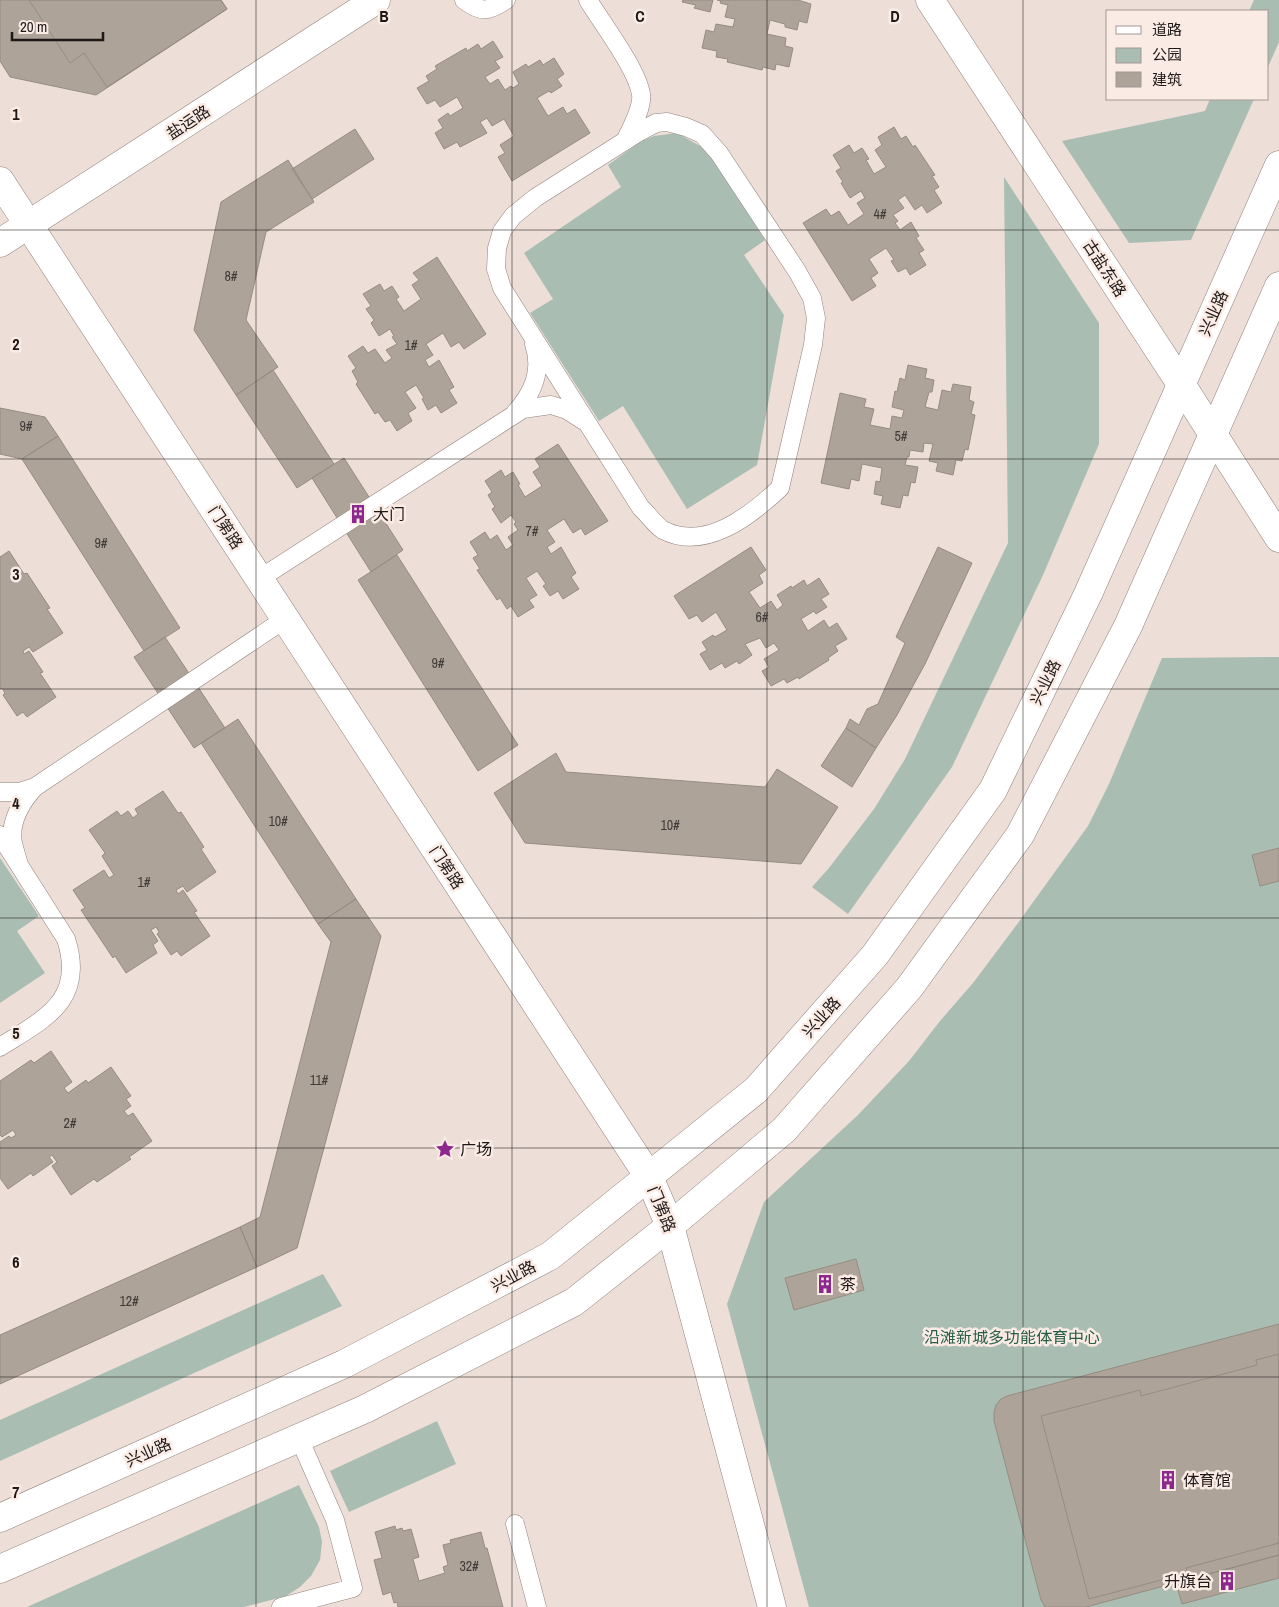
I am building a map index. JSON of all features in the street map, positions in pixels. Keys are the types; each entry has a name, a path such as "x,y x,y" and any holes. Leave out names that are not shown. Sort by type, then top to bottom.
{"street":[{"name":"盐运路","path":"0,243 376,0"},
{"name":"古盐东路","path":"930,0 1181,384 1279,538"},
{"name":"兴业路","path":"0,1518 344,1364 550,1256 756,1090 875,955 993,790 1088,594 1279,165"},
{"name":"门第路","path":"0,181 649,1177 670,1226 772,1607"},
{"path":"0,1569 365,1409 574,1302 670,1226 784,1130 909,988 1020,835 1128,626 1279,286"}],"lane":[{"path":"464,0 477,9 486,10 506,0"},
{"path":"588,0 634,75 641,96 636,118 625,141"},
{"path":"667,122 702,134 719,153 797,271 812,298 816,318 813,344 780,488 763,504 736,523 710,535 678,536 661,529 641,508 531,334 502,288 496,269 497,248 502,231 513,216 534,198 656,123 667,122"},
{"path":"514,414 532,390 537,376 537,351 531,334"},
{"path":"259,579 523,409 551,405 567,410 589,424"},
{"path":"19,865 12,838 14,820 26,796 35,787 285,619"},
{"path":"0,792 19,792 35,787"},
{"path":"0,835 66,939 72,956 69,985 56,1009 44,1019 0,1047"},
{"path":"281,1607 353,1588 334,1520 299,1438"},
{"path":"515,1524 537,1607"}],"green space":[{"path":"1254,0 1279,0 1279,42 1269,65 1269,10 1249,10"},
{"path":"1210,100 1254,100 1191,240 1129,243 1062,141 1205,111"},
{"path":"677,133 707,150 725,175 765,240 744,255 784,315 757,465 687,509 623,406 599,421 530,313 553,299 524,253 621,187 608,165 640,142 654,136"},
{"path":"1004,177 1099,323 1099,444 1043,575 952,767 848,914 812,887 874,809 905,759 1008,543"},
{"name":"沿滩新城多功能体育中心","path":"1279,657 1279,1607 809,1607 727,1304 764,1202 858,1115 909,1061 973,983 1018,923 1088,826 1109,784 1162,658"},
{"path":"0,858 39,916 17,931 45,973 0,1003"},
{"path":"323,1274 342,1306 0,1461 0,1420"},
{"path":"437,1421 456,1464 349,1512 330,1471"},
{"path":"299,1485 319,1527 322,1542 320,1560 311,1576 300,1587 286,1596 244,1607 27,1607"}],"building":[{"path":"0,0 221,0 227,9 96,95 10,77 0,61"},
{"path":"29,0 221,0 227,9 107,87 84,53 70,63"},
{"path":"683,0 713,0 710,12 694,8 696,5 682,2"},
{"path":"717,0 798,0 811,4 807,23 799,21 797,30 770,20 767,34 786,38 785,46 793,48 789,67 776,64 775,70 763,67 762,70 727,62 728,59 716,57 717,51 702,48 706,30 714,32 716,24 733,27 735,19 725,17 728,5"},
{"path":"493,41 503,57 495,61 500,68 485,77 490,84 498,79 505,90 511,86 513,88 519,84 513,72 526,64 528,67 540,60 543,65 554,58 564,74 557,79 562,86 551,93 549,91 537,98 548,116 563,107 567,114 575,109 590,133 512,181 498,157 505,153 500,145 514,136 504,119 492,126 487,118 480,122 487,133 460,147 457,142 444,149 435,133 443,128 438,120 448,113 450,116 463,108 457,97 440,107 435,100 427,104 417,88 429,81 426,76 437,69 435,66 466,48 467,51 478,44 481,49"},
{"path":"894,127 901,139 906,136 913,147 915,145 935,175 932,176 939,187 934,190 942,203 927,213 922,205 915,210 905,195 898,200 904,208 893,215 898,221 895,223 900,230 911,222 919,236 916,238 924,250 919,253 926,265 910,275 906,268 898,272 891,261 894,260 886,248 869,259 878,273 871,278 876,286 852,301 803,223 826,209 831,216 839,211 848,225 864,214 857,203 865,198 861,191 850,198 836,171 841,168 833,155 849,145 854,153 862,148 869,159 866,160 874,174 886,167 875,150 882,145 878,137"},
{"path":"355,129 374,159 312,199 292,169"},
{"path":"288,160 314,202 266,232 246,320 278,367 236,395 194,330 221,202"},
{"path":"437,257 486,334 464,349 459,342 451,347 443,333 426,344 433,355 425,360 429,367 439,360 454,387 449,390 457,403 441,413 436,405 428,410 422,399 424,398 416,385 405,392 416,408 408,413 412,421 397,431 390,420 385,422 378,412 375,414 356,384 358,382 352,371 356,368 348,356 363,346 368,353 375,349 385,363 392,358 386,350 397,344 392,337 394,336 390,329 379,336 371,323 374,320 366,309 371,306 363,294 380,284 384,291 392,286 399,297 396,299 404,311 421,299 412,285 419,280 413,273"},
{"path":"908,365 927,369 925,378 934,380 932,392 929,392 925,407 938,410 942,390 951,392 953,384 971,387 969,400 974,402 971,414 975,415 968,450 965,449 962,461 956,460 953,475 936,471 938,463 929,461 933,444 924,443 923,452 910,450 909,457 907,457 905,465 918,467 915,483 911,482 908,496 903,495 900,508 881,504 883,496 874,494 876,481 880,482 882,468 862,464 859,481 851,479 849,489 821,483 840,393 866,399 864,407 874,409 870,425 890,429 892,416 902,418 904,410 892,407 895,391 897,392 900,378 905,380"},
{"path":"273,370 334,464 297,488 236,395"},
{"path":"0,408 45,417 58,436 22,459 0,454"},
{"path":"58,436 180,628 144,651 22,459"},
{"path":"558,444 608,521 585,535 581,528 573,533 564,519 547,530 555,542 547,547 551,554 561,547 576,573 571,577 579,589 563,599 558,591 550,596 543,586 546,584 537,571 526,578 537,595 529,600 534,607 518,617 511,606 507,609 500,598 497,600 477,570 480,569 473,558 478,555 470,542 485,532 490,540 497,535 506,550 513,545 508,537 518,530 514,524 516,522 511,515 501,523 492,509 495,507 488,495 492,492 485,481 501,470 505,477 513,472 525,497 542,486 533,472 540,467 535,459"},
{"name":"大门","path":"344,458 403,550 371,572 312,478"},
{"path":"751,547 766,570 759,575 763,583 749,592 760,608 771,601 777,610 783,605 777,595 804,580 807,586 819,578 829,594 821,599 827,607 816,614 814,611 801,619 808,631 824,620 829,628 837,623 847,639 835,646 838,651 828,658 829,660 799,679 798,677 787,683 784,679 771,686 762,671 769,667 764,659 779,650 774,643 766,648 760,638 745,644 752,655 739,664 737,661 725,668 722,663 710,670 700,654 707,650 702,642 713,635 715,637 727,630 716,612 702,622 697,615 689,619 674,596"},
{"path":"938,547 972,563 925,664 897,715 876,748 846,728 850,719 859,725 867,709 878,704 905,643 896,637"},
{"path":"9,551 24,574 27,573 50,608 47,609 63,633 33,652 29,647 23,651 24,654 29,651 43,672 40,673 56,697 27,717 23,712 17,716 3,695 5,693 2,688 0,689 0,557"},
{"path":"397,555 518,745 478,771 358,580"},
{"path":"165,637 225,728 194,748 134,657"},
{"path":"238,719 356,899 318,924 201,743"},
{"path":"846,728 876,748 852,787 821,766"},
{"path":"556,753 566,772 765,787 777,769 838,807 801,864 525,843 494,793"},
{"path":"163,791 178,813 181,812 204,847 201,849 216,872 187,892 183,886 176,890 178,894 183,890 197,911 194,912 210,936 181,956 177,951 171,955 157,934 159,932 156,927 151,930 158,941 153,945 157,953 126,973 115,956 113,958 81,910 85,908 73,890 104,870 109,878 114,875 102,856 105,853 89,830 117,811 121,816 128,811 133,818 138,814 135,809"},
{"path":"1279,848 1279,881 1260,886 1252,855"},
{"path":"356,899 381,936 297,1248 257,1267 240,1227 260,1217 331,942 318,924"},
{"path":"51,1051 72,1082 64,1088 68,1093 86,1080 88,1083 111,1067 131,1096 126,1099 131,1106 124,1111 128,1116 133,1113 152,1141 129,1157 131,1159 97,1182 94,1179 71,1195 52,1166 57,1162 52,1155 49,1157 53,1162 33,1176 31,1173 8,1189 0,1178 0,1142 9,1136 11,1138 16,1135 13,1130 2,1137 0,1135 0,1081 31,1060 34,1063"},
{"path":"240,1227 257,1267 0,1384 0,1335"},
{"name":"茶","path":"856,1259 864,1290 794,1310 785,1278"},
{"name":"体育馆","path":"1279,1324 1279,1555 1086,1607 1045,1607 1041,1600 994,1421 996,1405 1007,1396"},
{"name":"体育馆","path":"1279,1354 1279,1543 1186,1568 1188,1573 1089,1599 1041,1416 1140,1390 1141,1396 1257,1365 1256,1360"},
{"path":"395,1526 396,1530 402,1528 403,1531 411,1529 419,1557 413,1559 419,1581 445,1573 443,1567 448,1565 443,1545 451,1543 450,1540 481,1532 503,1607 398,1607 397,1602 394,1603 391,1592 383,1595 374,1560 382,1558 375,1532"},
{"name":"升旗台","path":"1279,1555 1279,1578 1182,1604 1176,1583"}],"place":[{"name":"大门","path":"358,514"},
{"name":"广场","path":"445,1149"},
{"name":"茶","path":"825,1284"},
{"name":"体育馆","path":"1168,1480"},
{"name":"升旗台","path":"1227,1581"}]}
